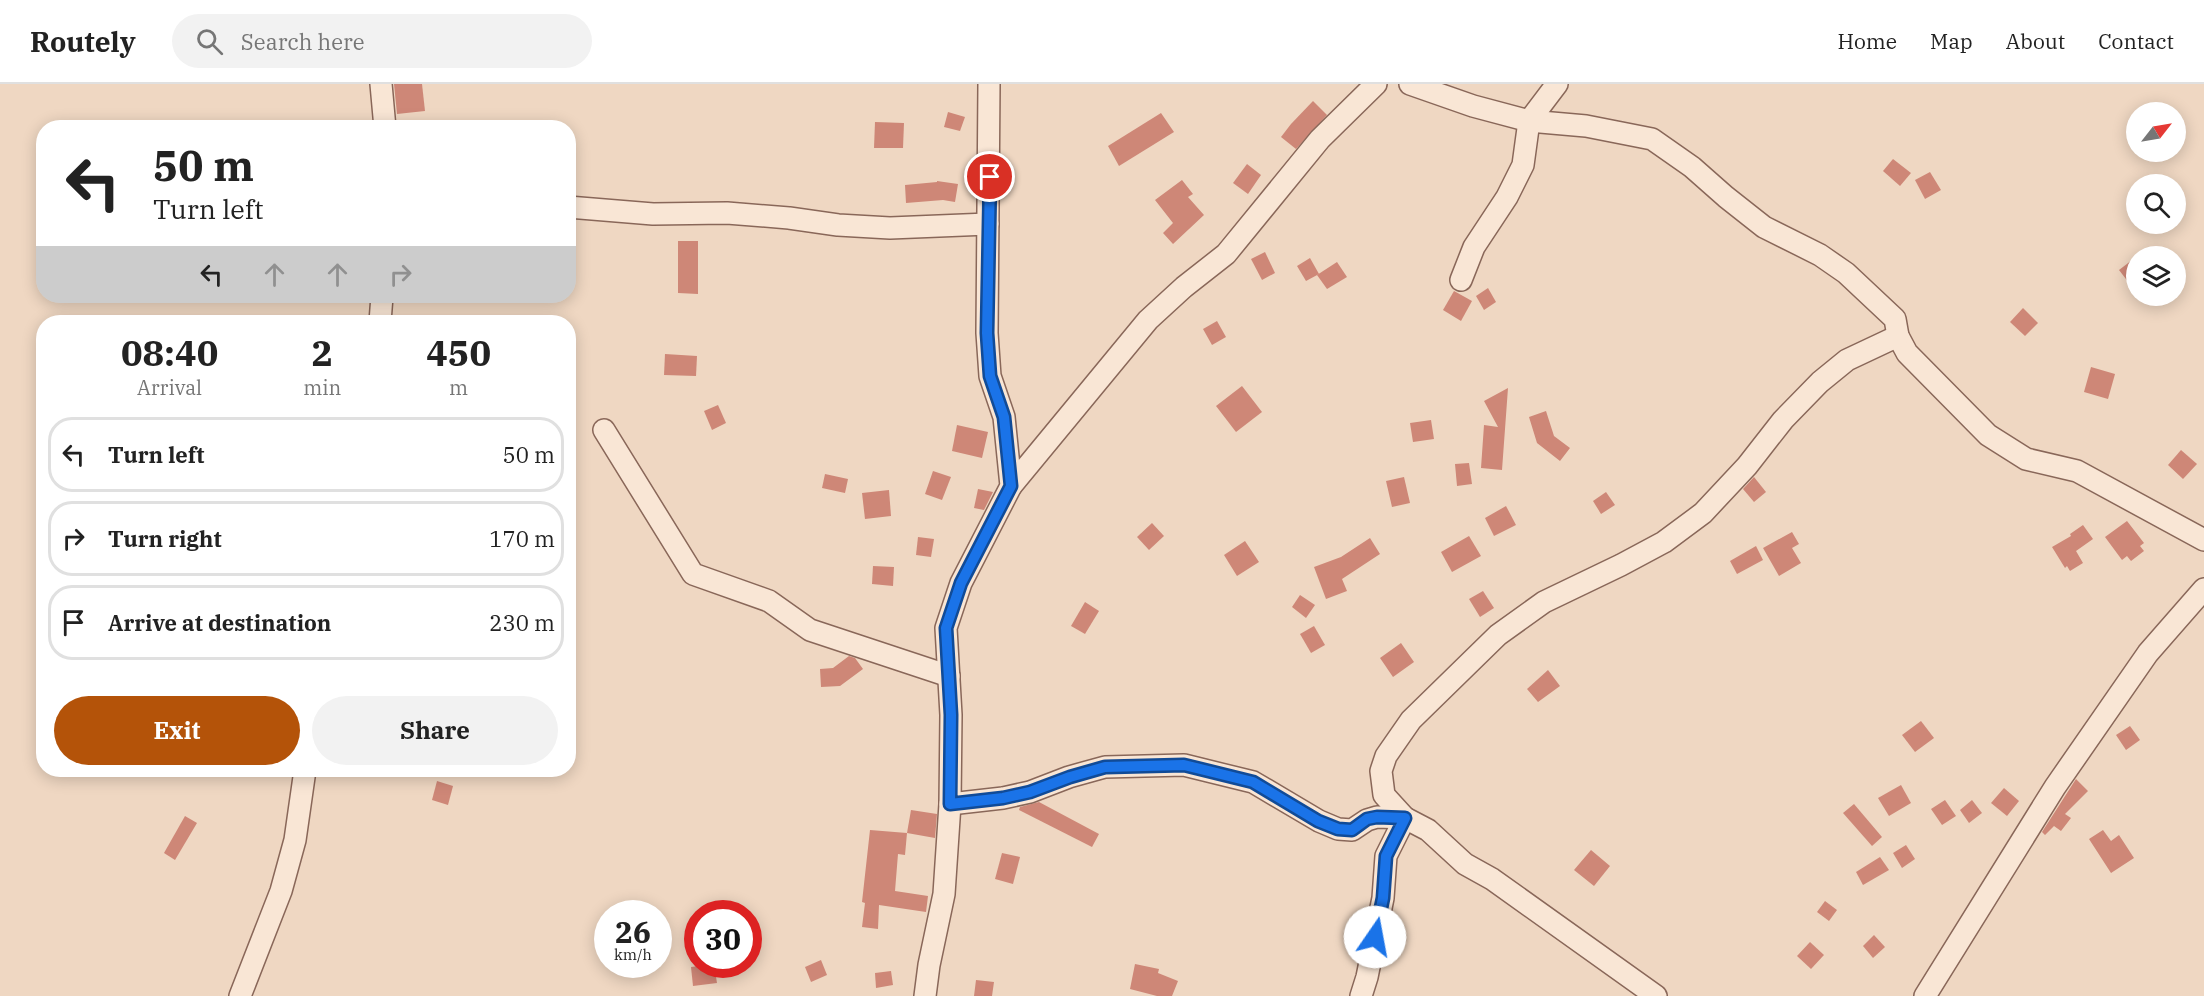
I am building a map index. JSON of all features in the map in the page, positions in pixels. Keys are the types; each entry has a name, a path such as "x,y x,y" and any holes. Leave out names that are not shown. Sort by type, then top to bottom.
{"street":[{"path":"381,84 384,120"},
{"path":"989,84 987,333 990,376 1004,417 1011,486"},
{"path":"925,996 944,894 950,804 951,715 946,628 961,583 1011,486 1148,320 1184,287 1226,254 1320,139 1376,84"},
{"path":"1410,84 1473,106 1529,121 1586,126 1652,139 1692,167 1764,227 1820,255 1846,273 1895,319 1898,336 1907,353 1988,435 2026,459 2077,471 2204,540"},
{"path":"1461,280 1474,247 1507,197 1523,165 1529,121 1557,84"},
{"path":"576,208 653,214 727,213 890,228 988,224"},
{"path":"1656,996 1492,879 1465,864 1428,830 1405,818 1384,795 1381,771 1386,756 1411,720 1498,634 1544,602 1621,565 1672,536 1703,513 1747,466 1783,420 1820,382 1847,360 1898,336"},
{"path":"604,429 693,574 769,601 810,630 949,676"},
{"path":"1925,996 2055,787 2148,653 2204,589"},
{"path":"950,804 1003,798 1030,792 1105,767 1184,765 1253,782 1318,821 1338,829 1352,830 1367,819 1377,817 1405,818"},
{"path":"240,996 281,891 295,840 304,777"},
{"path":"1361,996 1383,898 1386,856 1405,818"}],"building":[{"path":"394,84 422,84 425,111 397,114"},
{"path":"1313,101 1327,115 1296,149 1281,137"},
{"path":"948,112 965,117 960,131 944,127"},
{"path":"1161,113 1174,132 1119,166 1108,146"},
{"path":"875,122 904,123 903,148 874,148"},
{"path":"1893,159 1911,173 1900,186 1883,171"},
{"path":"1247,164 1261,175 1248,194 1233,183"},
{"path":"1930,172 1941,190 1925,199 1915,180"},
{"path":"1182,180 1193,194 1188,197 1204,215 1173,244 1163,233 1173,223 1155,200"},
{"path":"937,181 958,184 955,202 943,200 906,203 905,185"},
{"path":"678,241 698,241 698,294 678,293"},
{"path":"1265,252 1275,273 1262,280 1251,259"},
{"path":"1310,258 1319,274 1306,281 1297,266"},
{"path":"1337,262 1347,277 1327,289 1317,275"},
{"path":"2126,265 2126,279 2119,270"},
{"path":"1488,288 1496,302 1484,310 1476,296"},
{"path":"1454,291 1472,301 1461,321 1443,310"},
{"path":"2023,308 2038,323 2025,336 2010,322"},
{"path":"1217,321 1226,337 1212,345 1203,329"},
{"path":"665,354 697,356 696,376 664,375"},
{"path":"2091,367 2115,374 2108,399 2084,392"},
{"path":"1242,386 1262,412 1236,432 1216,406"},
{"path":"1508,388 1502,470 1481,468 1484,425 1498,427 1484,401"},
{"path":"718,405 726,423 712,430 704,411"},
{"path":"1546,411 1554,436 1570,448 1560,461 1537,443 1529,417"},
{"path":"1431,420 1434,439 1413,442 1410,423"},
{"path":"957,425 988,432 982,458 952,451"},
{"path":"2181,450 2197,464 2183,479 2168,465"},
{"path":"1469,463 1472,484 1457,486 1455,464"},
{"path":"933,471 951,477 942,500 925,494"},
{"path":"825,474 848,479 845,493 822,488"},
{"path":"1404,477 1410,503 1392,507 1386,481"},
{"path":"1754,477 1766,492 1754,502 1743,489"},
{"path":"978,489 993,492 984,510 974,508"},
{"path":"889,490 891,516 865,519 862,493"},
{"path":"1606,492 1615,505 1601,514 1593,501"},
{"path":"1506,506 1516,525 1494,536 1485,518"},
{"path":"2127,521 2144,543 2140,546 2144,551 2131,561 2127,556 2122,560 2105,537"},
{"path":"1152,523 1164,536 1149,550 1137,537"},
{"path":"2083,525 2093,539 2076,551 2083,563 2070,571 2067,566 2065,568 2052,547 2071,536 2070,534"},
{"path":"1792,532 1799,544 1792,548 1801,563 1779,576 1763,548"},
{"path":"1469,536 1481,556 1452,572 1441,552"},
{"path":"918,537 934,539 931,557 916,555"},
{"path":"1370,538 1380,554 1342,579 1347,591 1326,599 1314,567 1341,557"},
{"path":"1245,541 1259,562 1237,576 1224,555"},
{"path":"1756,546 1763,560 1737,574 1730,561"},
{"path":"873,566 894,567 893,586 872,584"},
{"path":"1483,591 1494,608 1480,617 1469,599"},
{"path":"1300,595 1315,605 1306,618 1292,607"},
{"path":"1085,602 1099,611 1085,634 1071,626"},
{"path":"1314,626 1325,645 1311,653 1300,634"},
{"path":"1401,643 1414,662 1393,677 1380,658"},
{"path":"849,656 855,658 863,669 840,686 821,687 820,669 833,668"},
{"path":"1548,670 1560,686 1538,702 1527,689"},
{"path":"1921,721 1934,738 1915,752 1902,735"},
{"path":"2130,726 2140,740 2126,750 2116,735"},
{"path":"2076,779 2088,791 2065,814 2071,818 2061,831 2054,826 2045,835 2042,832"},
{"path":"437,781 453,786 448,805 432,800"},
{"path":"1901,785 1911,803 1889,816 1878,798"},
{"path":"2004,788 2019,801 2007,816 1991,803"},
{"path":"1945,800 1956,816 1942,825 1931,809"},
{"path":"1972,800 1982,813 1969,823 1960,810"},
{"path":"1039,802 1099,834 1092,847 1019,810 1020,807"},
{"path":"1854,804 1882,837 1872,846 1843,813"},
{"path":"911,810 937,814 935,838 907,833"},
{"path":"185,816 197,823 175,860 164,853"},
{"path":"870,830 907,833 905,855 898,854 895,891 928,896 926,912 879,905 878,929 862,927 865,903 862,902"},
{"path":"2103,830 2111,841 2119,835 2134,858 2111,873 2089,839"},
{"path":"1906,845 1915,859 1902,868 1893,853"},
{"path":"1591,850 1610,866 1594,886 1574,870"},
{"path":"1002,853 1020,857 1013,884 995,879"},
{"path":"1880,857 1889,870 1863,885 1856,872"},
{"path":"1825,901 1837,910 1829,921 1817,912"},
{"path":"1874,935 1885,947 1873,958 1863,946"},
{"path":"1810,942 1824,955 1811,969 1797,956"},
{"path":"821,960 827,975 811,982 805,967"},
{"path":"1135,964 1159,969 1158,973 1178,981 1172,996 1157,996 1130,989"},
{"path":"891,971 893,985 876,988 875,973"},
{"path":"692,978 716,978 717,983 693,986"},
{"path":"976,980 994,982 992,996 974,996"}],"route":[{"path":"990,177 987,333 990,376 1004,417 1011,486 961,583 946,628 951,715 950,804 1003,798 1030,792 1105,767 1184,765 1253,782 1318,821 1338,829 1352,830 1367,819 1377,817 1405,818 1386,856 1383,898 1375,937"}]}
